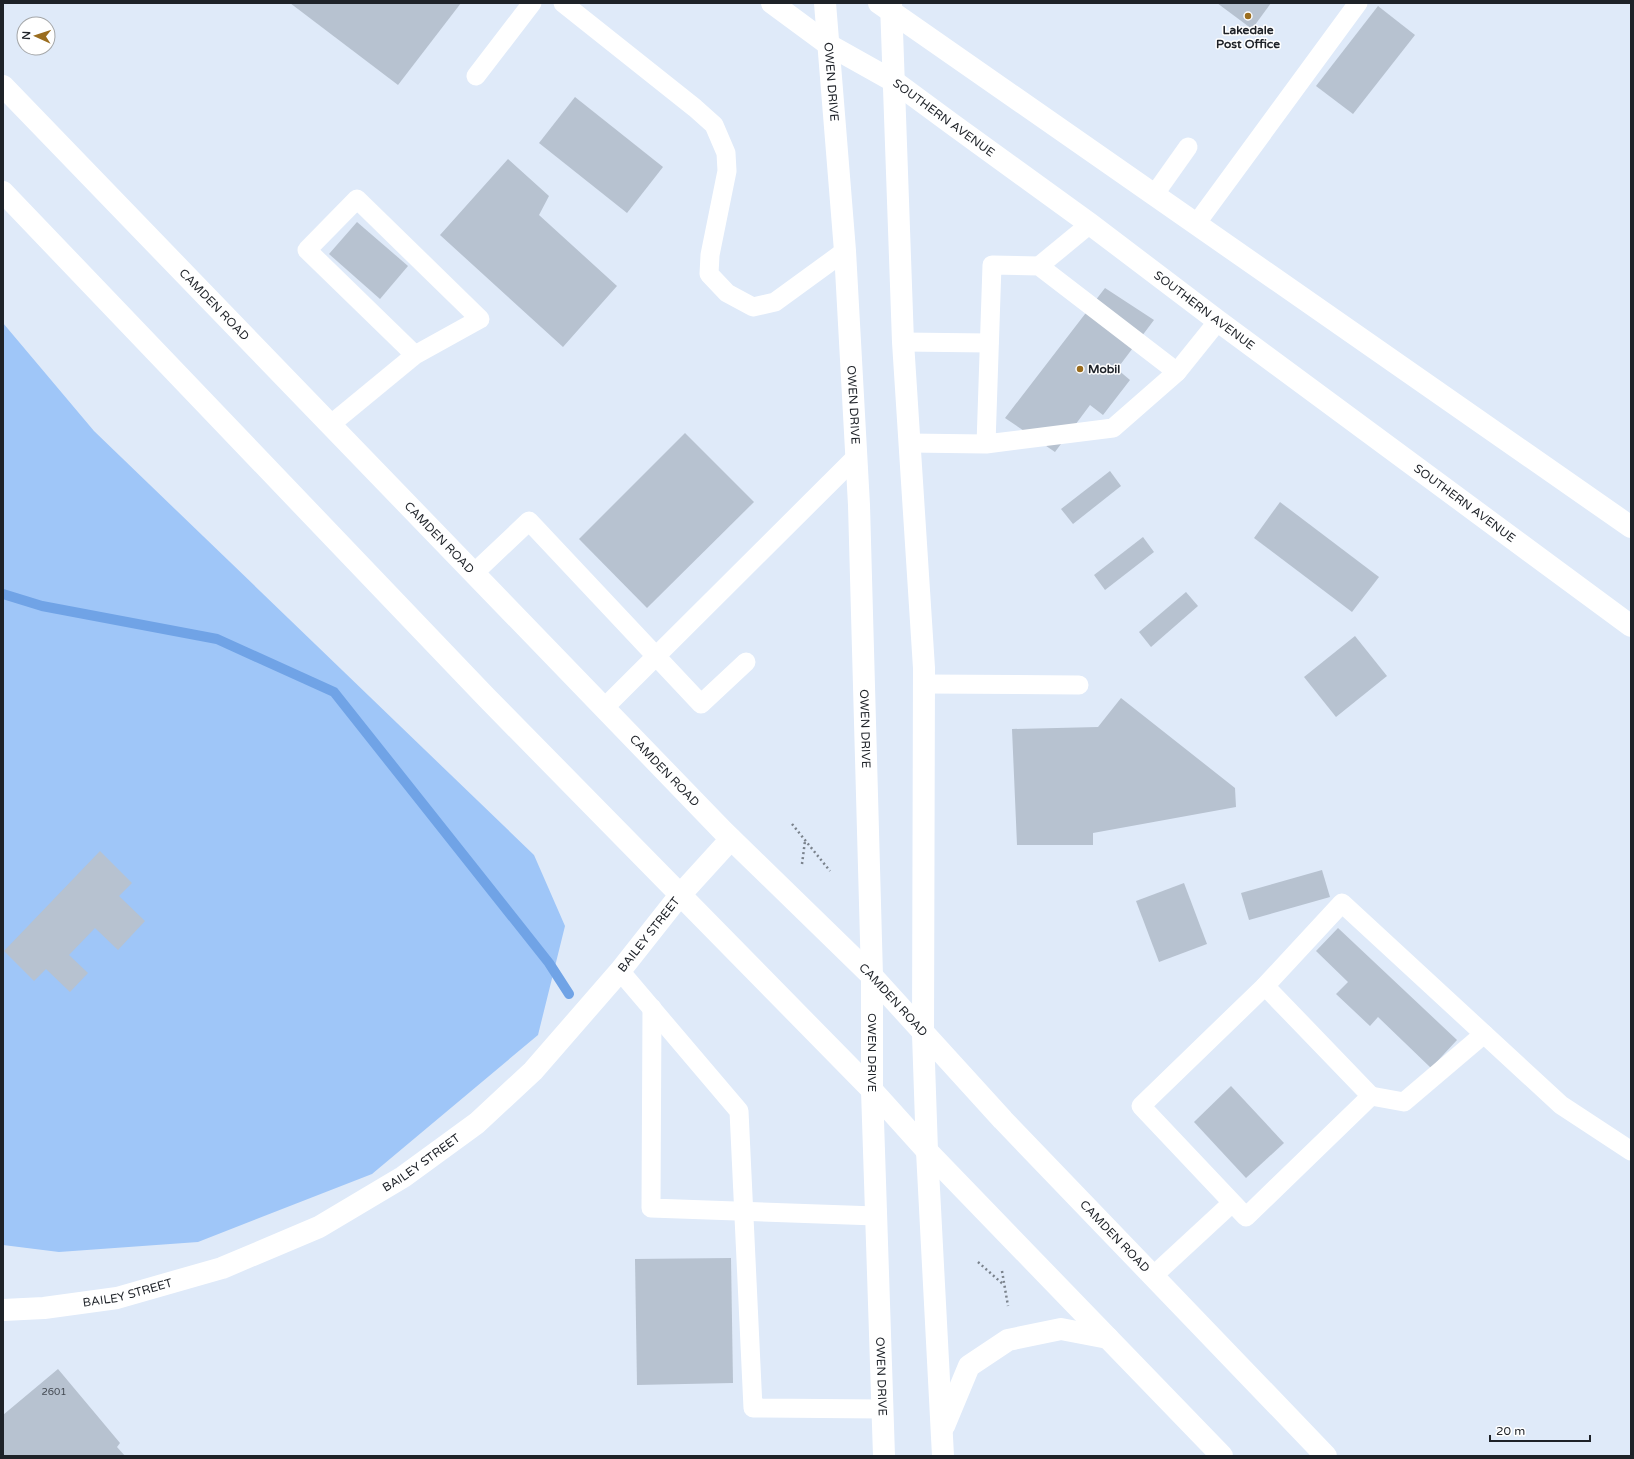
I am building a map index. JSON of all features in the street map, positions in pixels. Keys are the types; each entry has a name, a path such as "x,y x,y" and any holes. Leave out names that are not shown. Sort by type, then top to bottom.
{"main road":[{"name":"SOUTHERN AVENUE","path":"772,3 829,45 894,82 1090,224 1218,321 1631,626"},
{"name":"OWEN DRIVE","path":"825,3 845,251 857,456 872,976 872,1090 884,1456"},
{"path":"887,6 1154,195 1631,528"},
{"path":"887,6 894,82 903,342 924,668 923,1034 943,1456"},
{"name":"CAMDEN ROAD","path":"3,86 473,574 731,839 872,976 1008,1126 1326,1456"},
{"path":"3,192 486,697 872,1090 928,1151 1222,1456"},
{"name":"BAILEY STREET","path":"3,1310 44,1308 117,1298 222,1268 319,1226 403,1177 477,1123 534,1071 620,971 680,894 731,839"},
{"path":"942,1431 969,1366 1008,1340 1061,1329 1108,1338"}],"lane":[{"path":"476,76 532,3"},
{"path":"563,3 695,108 714,125 726,153 728,171 710,255 709,274 727,293 753,307 775,302 845,251"},
{"path":"1196,224 1358,3"},
{"path":"1154,195 1188,147"},
{"path":"330,425 415,355 480,320 357,199 307,250 415,355"},
{"path":"1039,266 1090,224"},
{"path":"986,444 992,265 1039,266 1177,372"},
{"path":"909,443 986,444 1113,428 1177,372 1218,321"},
{"path":"903,342 989,343"},
{"path":"604,708 857,456"},
{"path":"473,574 530,521 701,704 746,662"},
{"path":"924,684 1079,685"},
{"path":"1371,1096 1246,1217 1141,1106 1265,986 1342,903 1561,1105 1631,1151"},
{"path":"620,971 739,1111 753,1408 882,1409"},
{"path":"1265,986 1371,1096 1404,1102 1484,1034"},
{"path":"652,1008 651,1208 876,1216"},
{"path":"1153,1276 1232,1203"}],"path":[{"path":"792,824 830,871"},
{"path":"802,864 805,841"},
{"path":"978,1262 1004,1285"},
{"path":"1002,1266 1008,1306"}],"shaded area":[{"path":"3,323 94,431 534,855 565,926 538,1035 372,1174 198,1242 59,1252 3,1245"}],"building":[{"path":"290,3 461,3 398,85"},
{"name":"Lakedale Post Office","path":"1217,3 1271,3 1252,29"},
{"path":"1378,6 1415,35 1353,114 1316,86"},
{"path":"575,97 663,167 627,213 539,143"},
{"path":"508,159 549,196 539,215 617,286 563,347 440,235"},
{"path":"357,222 408,266 380,299 329,254"},
{"name":"Mobil","path":"1105,288 1154,320 1117,369 1130,380 1103,415 1090,405 1055,452 1005,418"},
{"path":"685,433 754,502 647,608 579,539"},
{"path":"1110,471 1121,486 1073,524 1061,509"},
{"path":"1280,502 1379,577 1352,612 1254,538"},
{"path":"1143,537 1154,552 1105,590 1094,575"},
{"path":"1186,592 1198,606 1151,647 1139,632"},
{"path":"1355,636 1387,676 1336,717 1304,677"},
{"path":"1121,698 1235,788 1236,807 1093,833 1093,845 1017,845 1012,729 1098,727"},
{"path":"100,851 132,883 119,896 145,921 118,950 95,928 69,955 88,973 70,992 46,969 34,981 4,951"},
{"path":"1322,870 1330,897 1249,920 1241,893"},
{"path":"1184,883 1207,944 1159,962 1136,901"},
{"path":"1338,928 1457,1040 1431,1068 1378,1017 1370,1026 1336,994 1348,982 1316,951"},
{"path":"1231,1086 1284,1143 1246,1178 1194,1122"},
{"path":"731,1258 733,1383 637,1385 635,1259"},
{"path":"58,1369 120,1443 117,1447 125,1456 3,1456 3,1415"}],"waterway":[{"path":"3,594 42,606 217,639 334,692 549,963 569,994"}],"place":[{"name":"Lakedale Post Office","path":"1248,16"},
{"name":"Mobil","path":"1080,369"}]}
